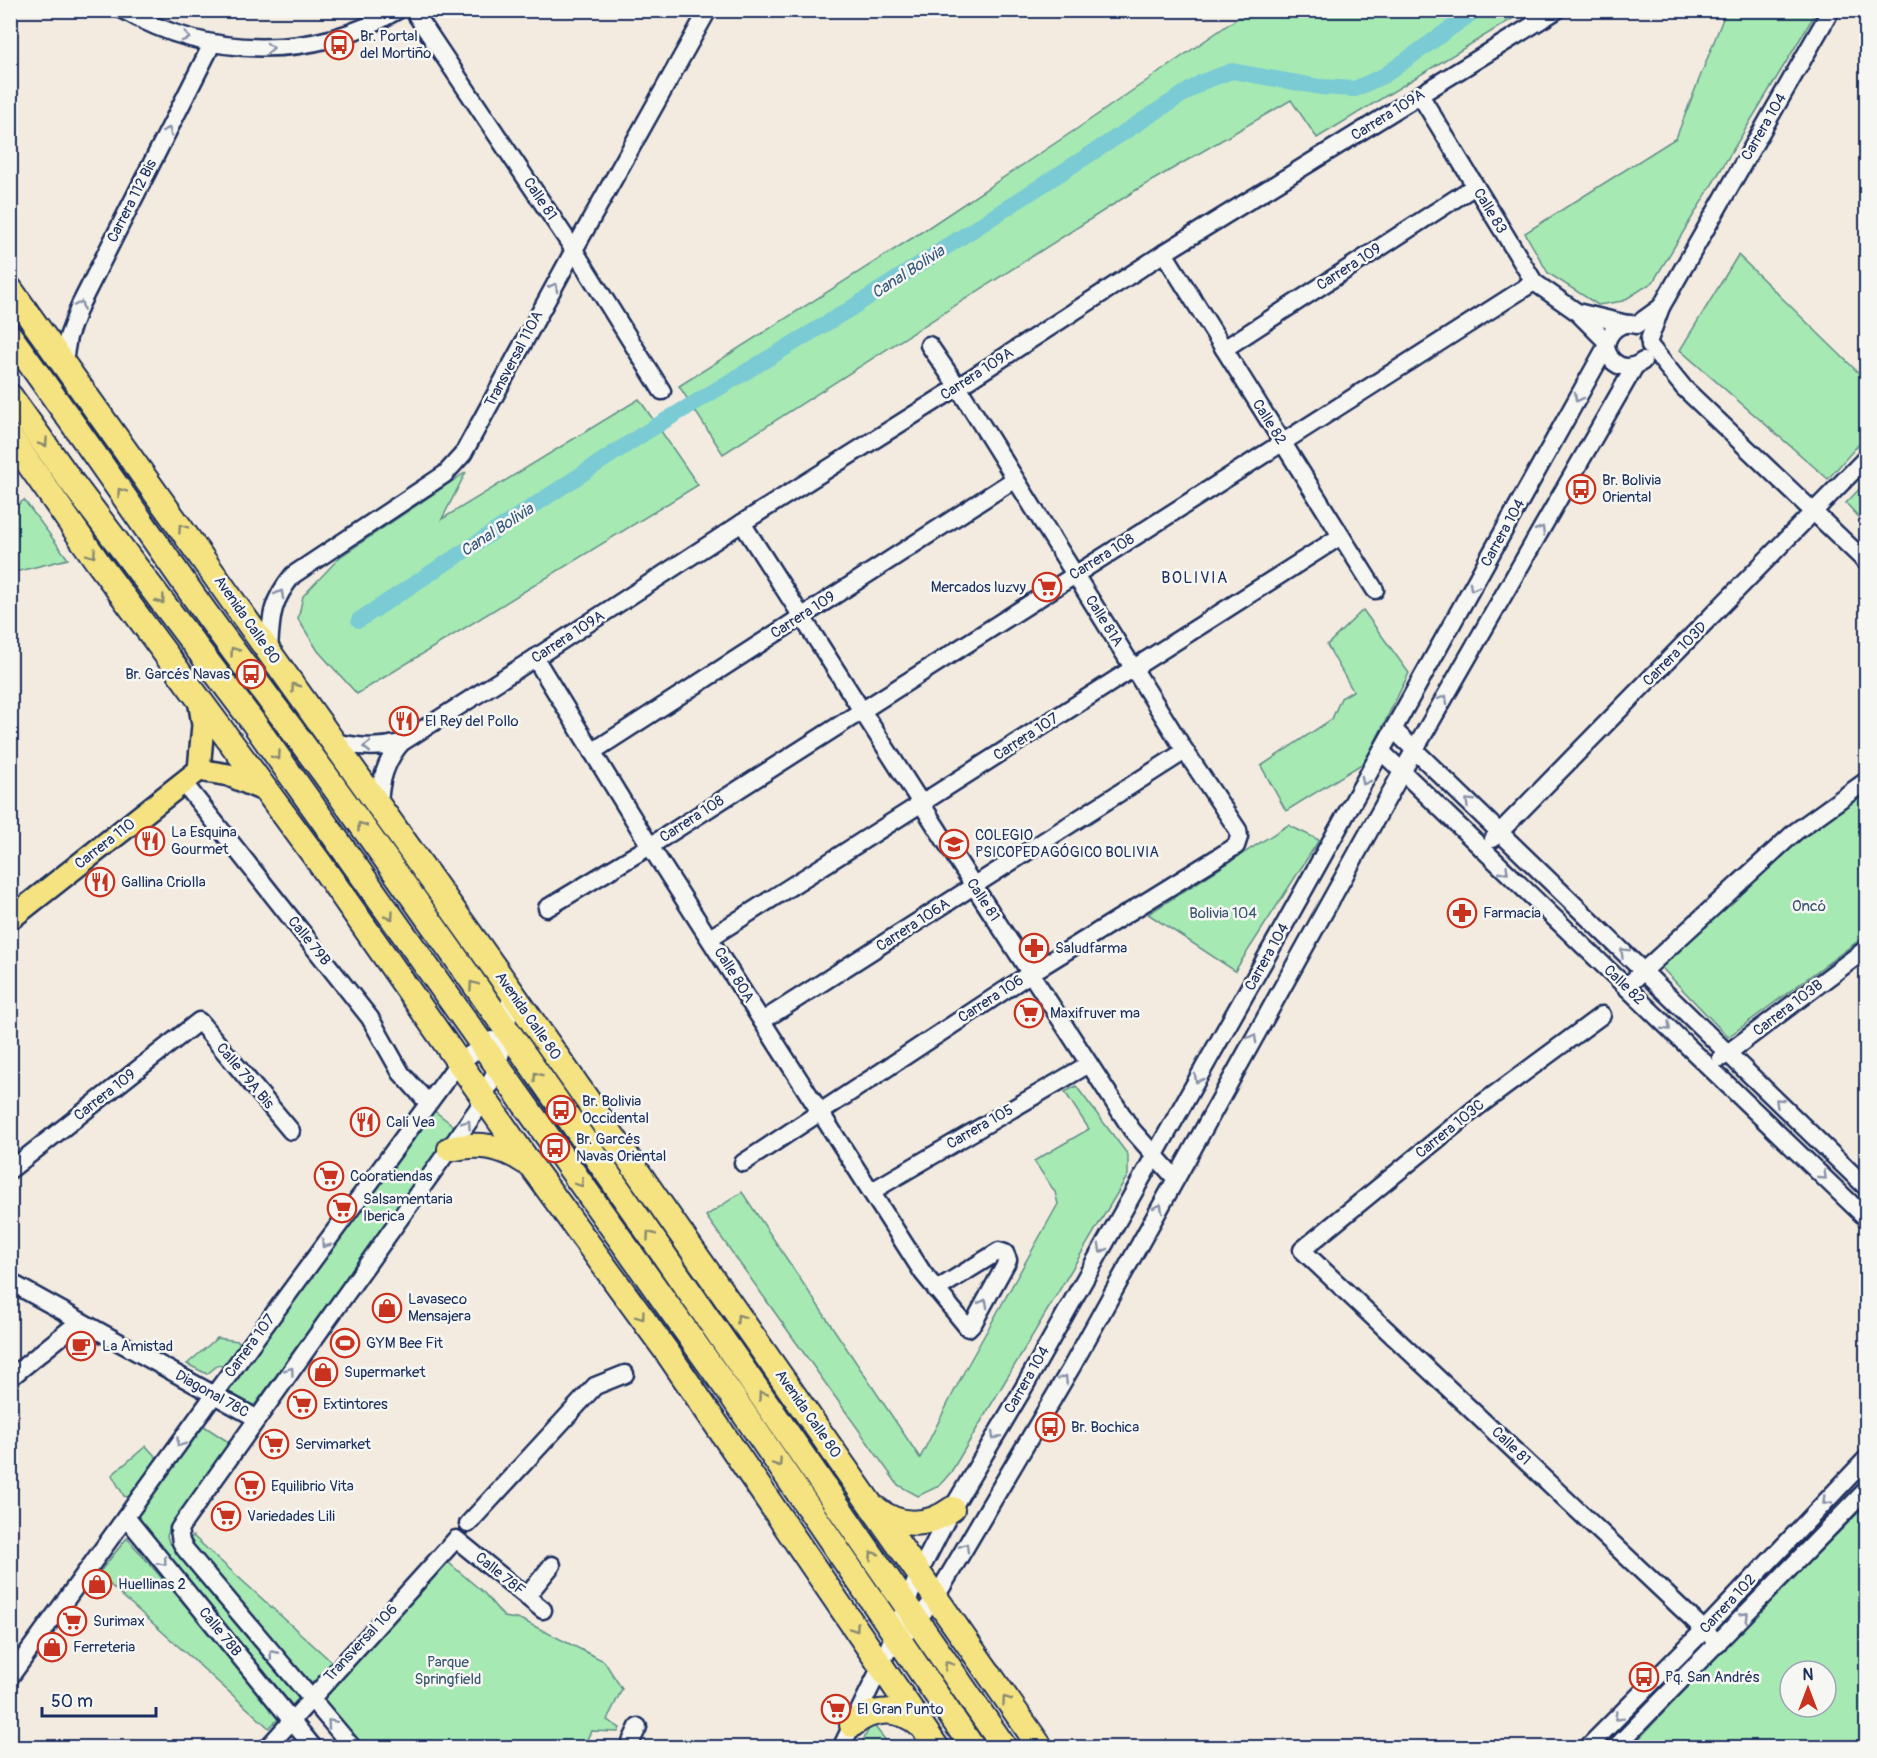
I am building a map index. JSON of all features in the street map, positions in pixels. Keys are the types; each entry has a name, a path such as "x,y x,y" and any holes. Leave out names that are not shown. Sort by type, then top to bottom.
{"highway":[{"name":"Avenida Calle 80","path":"10,289 64,361 511,991 1041,1748"},
{"name":"Avenida Calle 80","path":"10,336 193,594 324,773 1005,1748"},
{"path":"10,396 70,480 239,703 716,1373 973,1748"},
{"path":"10,437 97,561 320,862 532,1167 667,1352 770,1499 932,1740"},
{"path":"315,811 320,862"},
{"path":"450,1149 475,1145 488,1146 504,1150 532,1167"},
{"path":"667,1352 716,1373"},
{"path":"871,1504 883,1515 898,1522 914,1524 931,1521 952,1509"},
{"path":"852,1725 865,1716 887,1711 910,1717 932,1740"}],"main road":[{"path":"199,699 203,725 190,776 229,775 268,792"},
{"name":"Carrera 110","path":"10,919 190,776"}],"street":[{"path":"123,10 173,34 212,44 260,48 310,44 361,29 398,10"},
{"name":"Calle 81","path":"413,10 574,250 662,391"},
{"name":"Transversal 110A","path":"269,650 272,608 281,590 293,575 445,474 463,454 708,10"},
{"name":"Carrera 109A","path":"334,742 368,748 401,742 536,658 742,523 958,387 1164,253 1557,10"},
{"name":"Carrera 104","path":"1649,343 1661,307 1831,10"},
{"name":"Carrera 112 Bis","path":"64,361 80,305 212,44"},
{"name":"Calle 83","path":"1420,95 1534,282 1577,312 1606,344"},
{"name":"Carrera 109","path":"1224,349 1475,186"},
{"name":"Calle 82","path":"1164,253 1375,590"},
{"name":"Carrera 108","path":"547,908 650,846 1534,282"},
{"name":"Carrera 104","path":"841,1748 881,1666 912,1612 919,1573 952,1509 1019,1396 1382,752 1613,330 1632,325 1661,307"},
{"name":"Calle 83","path":"1577,312 1632,325"},
{"path":"1632,325 1642,330 1649,343 1684,388 1866,562"},
{"path":"1638,365 1648,353 1649,343"},
{"path":"1606,344 1611,359 1616,364 1622,367 1638,365 1684,388"},
{"name":"Calle 81A","path":"929,345 958,387 1185,751 1238,830 1239,837"},
{"name":"Carrera 104","path":"912,1612 936,1597 1071,1368 1414,750 1638,365"},
{"name":"Carrera 103D","path":"1484,851 1499,831 1815,513 1866,458"},
{"name":"Carrera 109","path":"592,752 1015,479"},
{"name":"Calle 81","path":"742,523 1132,1130 1175,1179"},
{"name":"Carrera 107","path":"710,938 1341,536"},
{"name":"Calle 80A","path":"536,658 650,846 924,1273 936,1290 968,1328 974,1322 1008,1260 1007,1257 999,1251 936,1290"},
{"name":"Calle 82","path":"1394,730 1866,1187"},
{"name":"Carrera 109A","path":"379,806 383,772 401,742"},
{"name":"Carrera 106A","path":"762,1021 1185,751"},
{"name":"Calle 82","path":"1382,752 1866,1218"},
{"name":"Calle 79B","path":"190,776 370,1018 401,1073 428,1103"},
{"path":"1626,987 1795,832 1866,781"},
{"name":"Carrera 106","path":"743,1163 1031,973 1236,846 1239,837"},
{"name":"Carrera 103B","path":"1709,1067 1866,949"},
{"path":"256,1418 450,1149 484,1098 497,1068 507,1033 511,991"},
{"name":"Carrera 103C","path":"1302,1250 1476,1108 1602,1015"},
{"name":"Carrera 109","path":"10,1170 199,1021"},
{"name":"Calle 79A Bis","path":"199,1021 291,1131"},
{"name":"Carrera 107","path":"10,1677 459,1062 482,1046 507,1033"},
{"name":"Carrera 105","path":"872,1191 1089,1064"},
{"path":"1793,1147 1810,1132"},
{"name":"Calle 81","path":"1302,1250 1718,1643"},
{"name":"Diagonal 78C","path":"10,1282 256,1418"},
{"path":"10,1378 80,1321"},
{"path":"468,1524 595,1386 625,1374"},
{"name":"Calle 78B","path":"256,1418 182,1522 178,1534 185,1549 353,1748"},
{"name":"Carrera 102","path":"1587,1748 1704,1630 1866,1458"},
{"name":"Carrera 102","path":"1615,1748 1866,1490"},
{"name":"Calle 78B","path":"126,1517 314,1748"},
{"name":"Transversal 106","path":"267,1748 456,1539"},
{"name":"Calle 78F","path":"456,1539 543,1610"},
{"path":"527,1596 552,1565"},
{"path":"628,1748 638,1727"}],"green space":[{"path":"1248,11 1525,11 1317,138 1291,100 1136,190 723,454 679,386 917,235"},
{"path":"1726,11 1817,11 1653,282 1623,301 1598,305 1548,273 1525,233 1676,138"},
{"path":"1738,255 1866,380 1866,436 1828,479 1680,350"},
{"path":"639,399 698,485 357,694 318,651 298,619 303,596 340,557 466,472 442,519"},
{"path":"1866,482 1866,525 1846,503"},
{"path":"24,500 68,559 15,572 11,575 11,510"},
{"path":"1363,610 1409,673 1365,762 1286,811 1261,766 1332,719 1341,698 1353,691 1327,645"},
{"name":"Oncó","path":"1866,789 1866,935 1728,1037 1661,967 1780,856"},
{"name":"Bolivia 104","path":"1288,825 1319,840 1235,971 1148,914"},
{"path":"1076,1086 1128,1155 1128,1175 951,1472 939,1486 918,1496 898,1485 706,1216 742,1192 920,1458 965,1370 1058,1204 1055,1192 1034,1161 1089,1129 1065,1092"},
{"path":"432,1109 455,1127 254,1406 228,1392"},
{"path":"217,1338 243,1344 225,1367 218,1365 207,1374 187,1364"},
{"path":"204,1426 230,1443 170,1528 167,1536 169,1542 302,1696 293,1706 135,1519"},
{"path":"146,1446 157,1458 131,1498 124,1496 112,1475"},
{"path":"1866,1505 1866,1747 1631,1747 1765,1606"},
{"path":"193,1536 334,1664 313,1685 188,1541"},
{"path":"127,1538 281,1716 269,1728 98,1574"},
{"name":"Parque Springfield","path":"442,1557 484,1593 504,1617 522,1620 604,1661 622,1689 607,1720 620,1728 618,1732 591,1731 583,1748 362,1747 321,1702"},
{"path":"872,1723 891,1747 859,1748"}],"waterway":[{"name":"Canal Bolivia","path":"359,620 643,434 850,309 1202,82 1232,71 1320,87 1355,89 1385,75 1476,10"}],"place":[{"name":"Br. Portal del Mortiño","path":"339,45"},
{"name":"Br. Bolivia Oriental","path":"1581,489"},
{"name":"Mercados luzvy","path":"1047,587"},
{"name":"Br. Garcés Navas","path":"251,674"},
{"name":"El Rey del Pollo","path":"404,721"},
{"name":"La Esquina Gourmet","path":"150,841"},
{"name":"COLEGIO PSICOPEDAGÓGICO BOLIVIA","path":"954,844"},
{"name":"Gallina Criolla","path":"100,882"},
{"name":"Farmacia","path":"1462,913"},
{"name":"Saludfarma","path":"1034,948"},
{"name":"Maxifruver ma","path":"1029,1013"},
{"name":"Br. Bolivia Occidental","path":"561,1110"},
{"name":"Cali Vea","path":"365,1122"},
{"name":"Br. Garcés Navas Oriental","path":"555,1148"},
{"name":"Cooratiendas","path":"329,1176"},
{"name":"Salsamentaria Iberica","path":"342,1208"},
{"name":"Lavaseco Mensajera","path":"387,1308"},
{"name":"GYM Bee Fit","path":"345,1343"},
{"name":"La Amistad","path":"81,1346"},
{"name":"Supermarket","path":"323,1372"},
{"name":"Extintores","path":"302,1404"},
{"name":"Br. Bochica","path":"1050,1427"},
{"name":"Servimarket","path":"274,1444"},
{"name":"Equilibrio Vita","path":"250,1486"},
{"name":"Variedades Lili","path":"226,1516"},
{"name":"Huellinas 2","path":"97,1584"},
{"name":"Surimax","path":"72,1621"},
{"name":"Ferreteria","path":"52,1647"},
{"name":"Pq. San Andrés","path":"1644,1677"},
{"name":"El Gran Punto","path":"836,1709"}],"district":[{"name":"BOLIVIA","path":"1195,578"}]}
